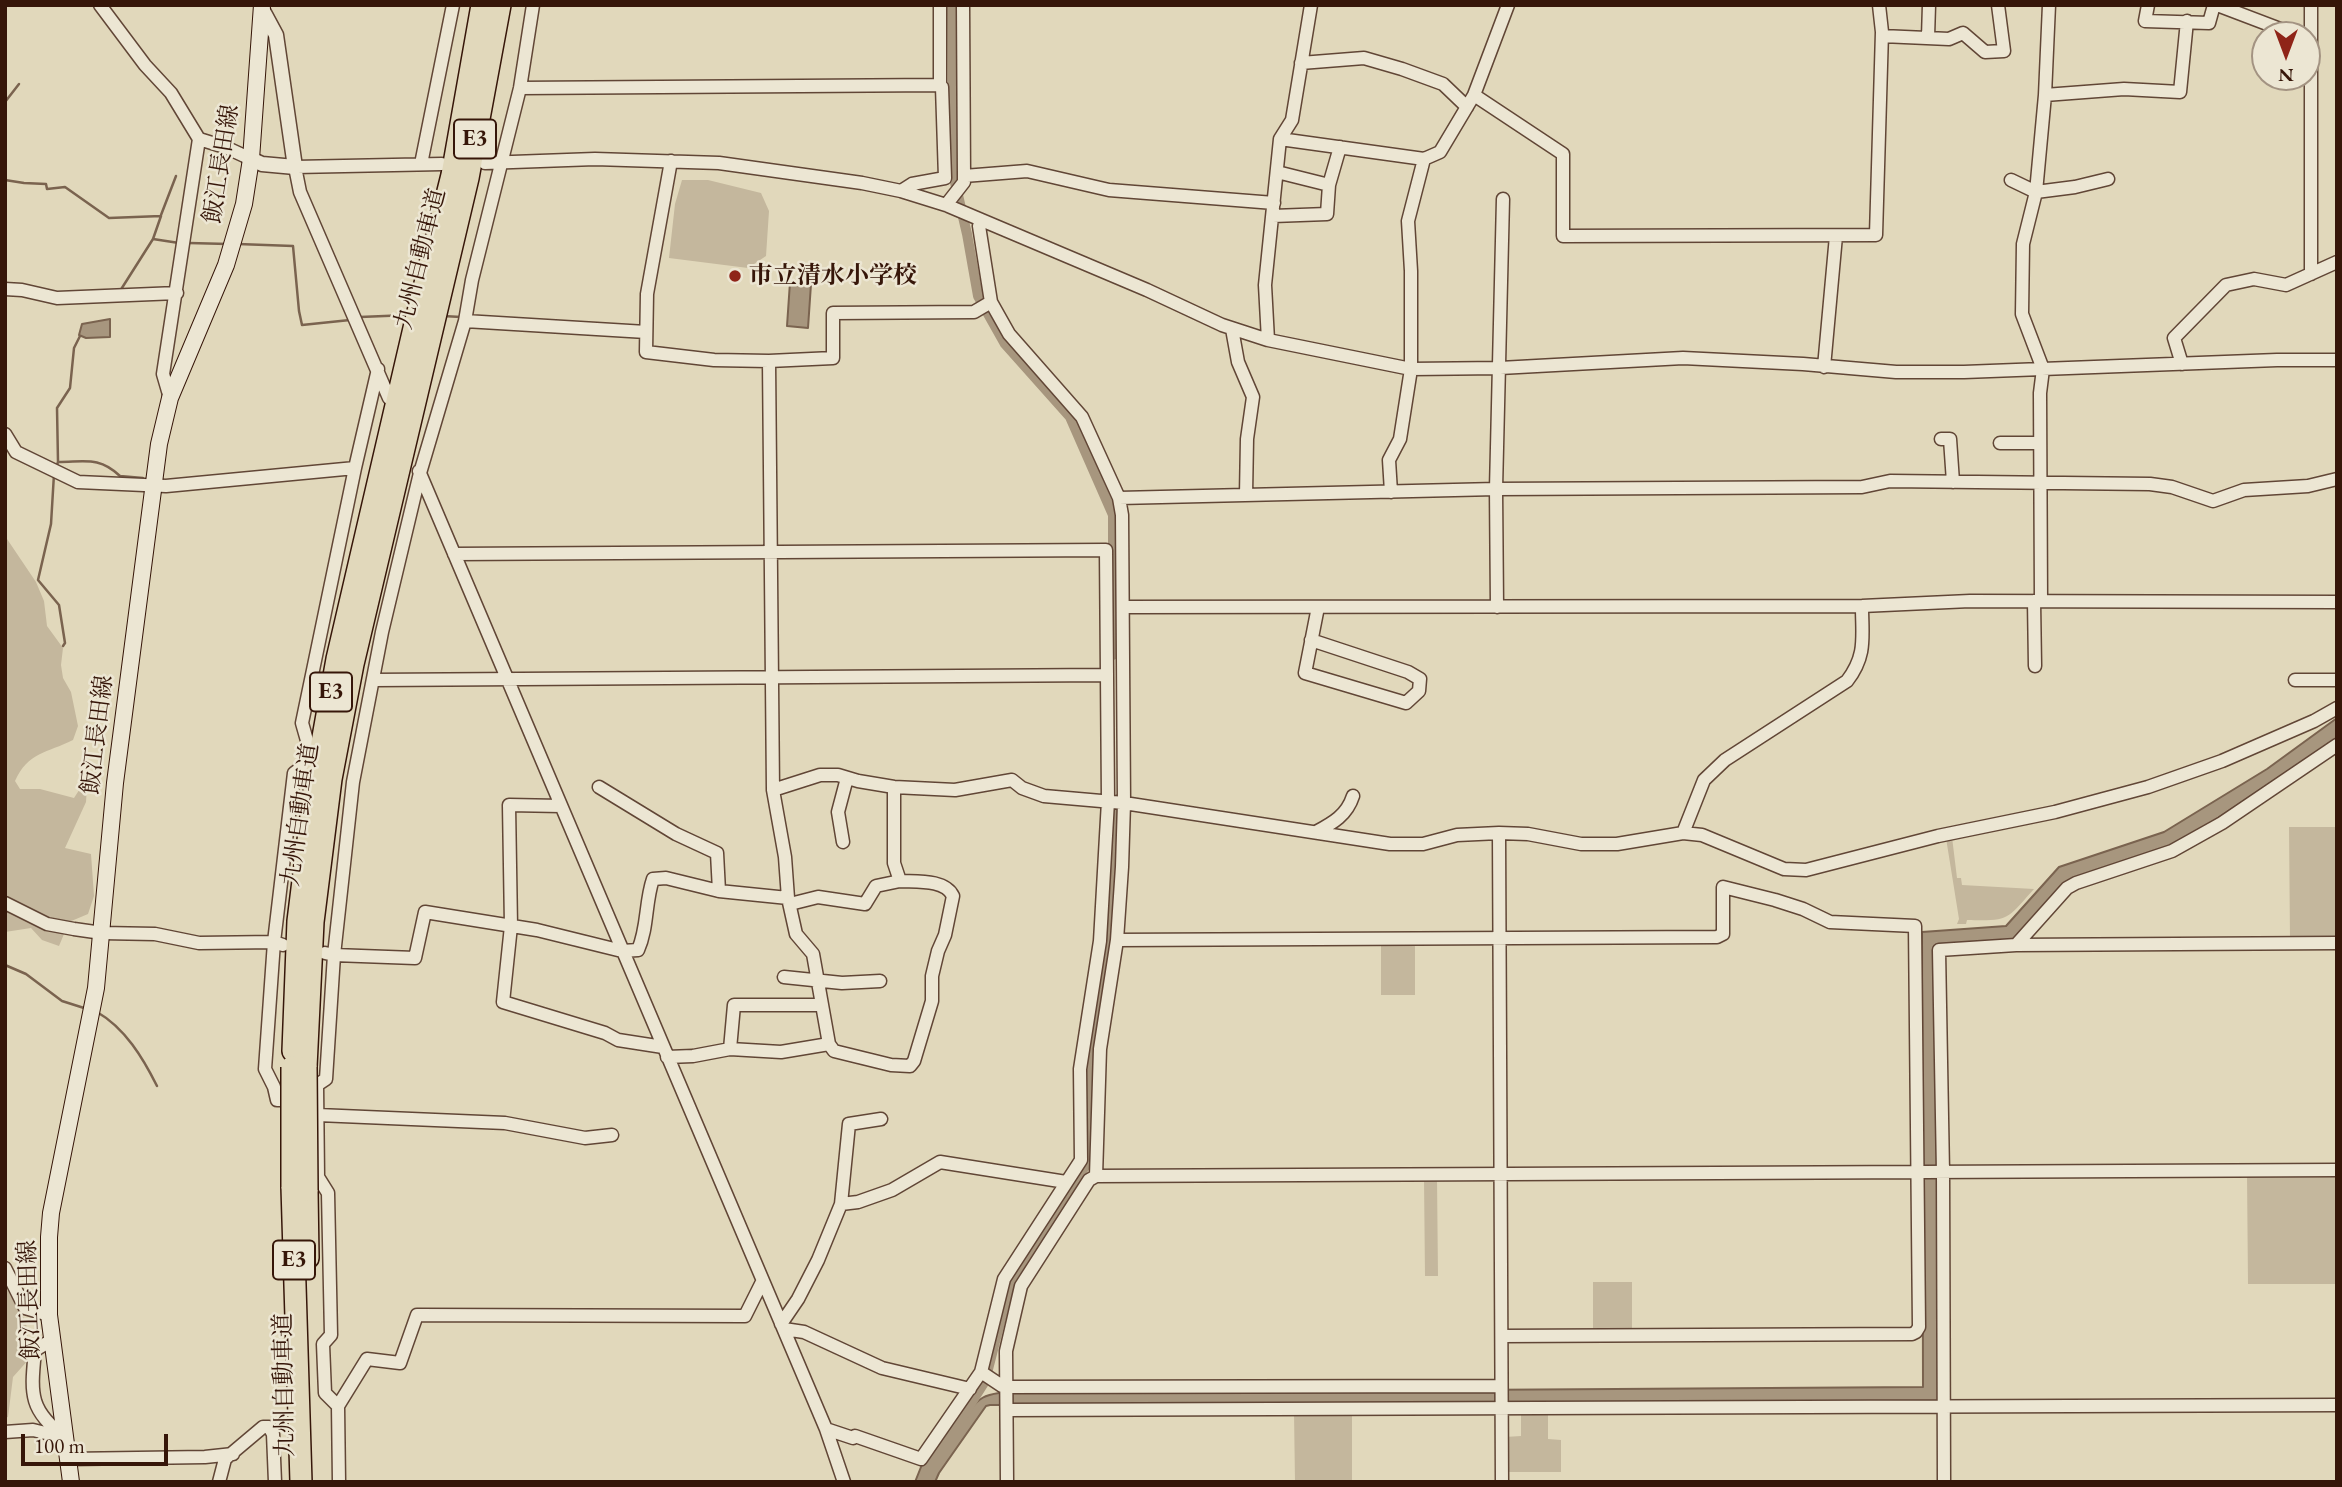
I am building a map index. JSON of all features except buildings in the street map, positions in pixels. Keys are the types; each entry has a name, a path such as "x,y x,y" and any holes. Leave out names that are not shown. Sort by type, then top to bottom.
{"highway":[{"name":"九州自動車道","path":"437,270 482,5"},
{"name":"九州自動車道","path":"301,1482 304,1403 299,1188 298,921 316,776 337,659 437,270 468,178 500,5"},
{"name":"九州自動車道","path":"304,1403 313,1482"}],"main road":[{"name":"飯江長田線","path":"71,1482 49,1315 51,1213 92,1016 115,783 159,444 170,398 226,265 244,204 251,159 262,7"}],"street":[{"path":"100,5 145,65 171,93 200,139 262,164 295,167 442,164"},
{"path":"422,164 453,5"},
{"path":"338,1406 325,1393 323,1345 331,1335 328,1193 318,1177 317,1085 326,1079 329,954 353,782 374,680 379,632 418,467 465,321 472,281 520,88 533,5"},
{"path":"901,191 912,184 945,178 940,85 940,5"},
{"path":"949,202 962,181 963,5"},
{"path":"1268,340 1265,285 1280,139 1292,120 1311,5"},
{"path":"1280,139 1424,159 1440,152 1471,101 1508,5"},
{"path":"1301,63 1364,58 1402,69 1443,84 1563,154 1563,236 1876,235 1882,36 1879,5"},
{"path":"1928,37 1929,5"},
{"path":"1882,36 1948,39 1963,33 1985,52 2004,51 1998,5"},
{"path":"2035,666 2040,393 2043,369 2022,314 2023,244 2036,192 2045,95 2049,5"},
{"path":"2148,5 2145,21 2209,23 2215,5 2258,21"},
{"path":"262,7 276,35 300,192 389,398"},
{"path":"2045,95 2124,89 2180,92 2187,21"},
{"path":"520,88 940,85"},
{"path":"2309,91 2311,274"},
{"path":"170,398 163,374 200,139"},
{"path":"962,181 1027,171 1109,190 1327,214 1329,186 1339,147"},
{"path":"485,163 595,159 719,163 901,191 949,202 1232,329 1268,340 1411,369 1500,368 1683,358 1896,372 2337,360"},
{"path":"1391,492 1389,460 1400,439 1411,369 1408,221 1424,159"},
{"path":"671,161 647,294 646,352 714,360 833,358 833,313 974,312 985,305"},
{"path":"1277,173 1329,186"},
{"path":"2011,180 2036,192 2108,179"},
{"path":"1497,607 1496,489 1503,199"},
{"path":"979,226 985,305 1082,417 1119,498 1122,515 1124,803 1117,940 1100,1049 1096,1175"},
{"path":"1824,367 1836,236"},
{"path":"2182,365 2174,338 2226,285 2254,279 2286,285 2337,262"},
{"path":"5,289 57,298 177,293"},
{"path":"465,321 646,331"},
{"path":"1232,329 1238,362 1253,397 1247,439 1246,495"},
{"path":"329,954 415,958 425,912 511,926 622,951 638,950 643,939 649,890 653,879 666,878 719,891 789,901 818,897 865,904 876,886 900,881 941,884 953,896 945,935 932,976 932,1001 914,1061 910,1066 891,1065 834,1051 829,1044 813,954 796,934 789,901 785,856 773,790 769,361"},
{"path":"317,1100 277,1100 265,1069 294,773 305,765 308,744 302,723 378,369"},
{"path":"5,433 16,452 78,482 154,486 355,468"},
{"path":"1941,439 1950,439 1953,482"},
{"path":"2000,443 2040,443"},
{"path":"418,467 762,1282 783,1326 826,1429 844,1482"},
{"path":"1119,498 1496,489 1862,487 1890,481 2150,484 2172,487 2213,501 2244,490 2308,486 2337,479"},
{"path":"454,554 1106,551 1108,802 1100,941 1080,1069 1081,1160 1004,1279 981,1372 921,1459 826,1429"},
{"path":"1124,607 1862,606 1970,601 2337,602"},
{"path":"1683,833 1703,780 1710,773 1725,760 1847,681 1857,667 1862,653 1862,606"},
{"path":"1311,640 1408,672 1420,679 1419,691 1406,702 1305,673 1311,640 1318,607"},
{"path":"320,630 334,631"},
{"path":"374,680 1107,675"},
{"path":"2295,680 2337,680"},
{"path":"773,790 820,775 838,775 894,787 955,790 1012,780 1022,788 1044,796 1124,803 1391,844 1423,844 1457,835 1499,833 1528,834 1581,844 1605,844 1683,833 1702,835 1784,869 1806,870 1938,836 2055,812 2148,787 2222,761 2314,721 2337,708"},
{"path":"2016,945 2067,888 2172,851 2222,823 2337,745"},
{"path":"843,842 838,812 847,778"},
{"path":"599,787 676,834 717,853 719,891"},
{"path":"894,787 894,863 900,881"},
{"path":"1316,832 1336,821 1349,808 1353,796"},
{"path":"561,806 509,805 511,926 503,1002 605,1033 618,1040 693,1056 730,1049 780,1052 829,1044"},
{"path":"1499,833 1502,1482"},
{"path":"1117,940 1717,937 1723,934 1723,887 1775,900 1838,923 1915,926 1919,1327 1916,1332 1502,1336"},
{"path":"5,903 47,924 102,933 155,934 199,943 278,943"},
{"path":"1944,1482 1939,950 2016,945 2337,943"},
{"path":"784,976 857,984 880,981"},
{"path":"730,1049 734,1005 822,1005"},
{"path":"318,1115 505,1123 585,1138 612,1135"},
{"path":"783,1326 799,1299 841,1204 849,1124 881,1119"},
{"path":"841,1204 858,1202 892,1190 940,1162 1066,1182"},
{"path":"1007,1482 1006,1351 1021,1286 1090,1180 1096,1175 2337,1170"},
{"path":"5,1268 24,1308 49,1315"},
{"path":"339,1482 338,1406 367,1359 400,1363 416,1315 745,1315 762,1282"},
{"path":"783,1326 804,1332 882,1368 970,1390"},
{"path":"52,1340 35,1350 33,1401 52,1427 66,1438"},
{"path":"981,1372 1007,1387 1502,1386"},
{"path":"1007,1410 2337,1405"},
{"path":"219,1482 225,1458 263,1426 270,1427 273,1434 275,1482"},
{"path":"5,1432 33,1430 66,1438"},
{"path":"69,1459 205,1457 233,1454"}],"shaded area":[{"path":"682,180 708,180 761,193 769,211 766,256 748,268 669,258 675,204"},
{"path":"790,282 811,284 808,328 787,326"},
{"path":"110,319 110,337 86,338 79,335 82,324"},
{"path":"5,536 36,582 44,601 47,626 63,648 63,678 71,692 78,726 73,740 32,759 20,771 15,781 20,789 40,789 74,798 83,784 87,786 86,802 65,848 91,854 94,896 88,914 69,922 59,946 42,940 31,928 5,932"},
{"path":"2337,718 2337,738 2209,824 2169,846 2067,881 2013,940 1936,945 1938,1402 990,1405 986,1406 935,1482 915,1482 923,1462 963,1406 970,1410 983,1398 999,1393 1923,1387 1922,932 2006,926 2059,867 2164,832 2267,769"},
{"path":"2289,827 2337,827 2337,939 2290,939"},
{"path":"1952,837 1957,878 1961,878 1962,885 2034,889 2012,913 2000,919 1967,920 1966,924 1957,924 1959,919 1946,838"},
{"path":"1381,945 1415,945 1415,995 1381,995"},
{"path":"2247,1174 2337,1174 2337,1284 2248,1284"},
{"path":"1424,1179 1437,1179 1438,1276 1425,1276"},
{"path":"1593,1282 1632,1282 1632,1331 1593,1331"},
{"path":"5,1286 26,1322 30,1358 13,1377 8,1417 5,1418"},
{"path":"1294,1412 1352,1412 1352,1482 1295,1482"},
{"path":"1521,1412 1548,1412 1548,1439 1561,1440 1561,1472 1506,1472 1505,1437 1521,1436"}],"waterway":[{"path":"952,5 954,178 978,296 1005,344 1070,417 1113,515 1113,655"},
{"path":"5,102 19,84"},
{"path":"161,215 176,176"},
{"path":"5,180 46,184 47,189 65,187 109,218 161,216 153,239"},
{"path":"120,291 153,239 179,243"},
{"path":"189,243 228,244"},
{"path":"238,244 293,246 302,325 350,320"},
{"path":"360,317 409,315"},
{"path":"443,316 461,317"},
{"path":"58,462 57,408 70,388 74,348 80,336"},
{"path":"56,468 58,462 91,462 105,465 120,476 143,478"},
{"path":"54,474 51,524 38,580 59,605 65,643 63,646"},
{"path":"961,1419 985,1381 1011,1279 1086,1165 1088,1059 1107,942 1113,805"},
{"path":"5,965 26,974 62,1001 84,1008"},
{"path":"97,1012 116,1026 132,1044 157,1086"}],"place":[{"name":"市立清水小学校","path":"735,276"}]}
